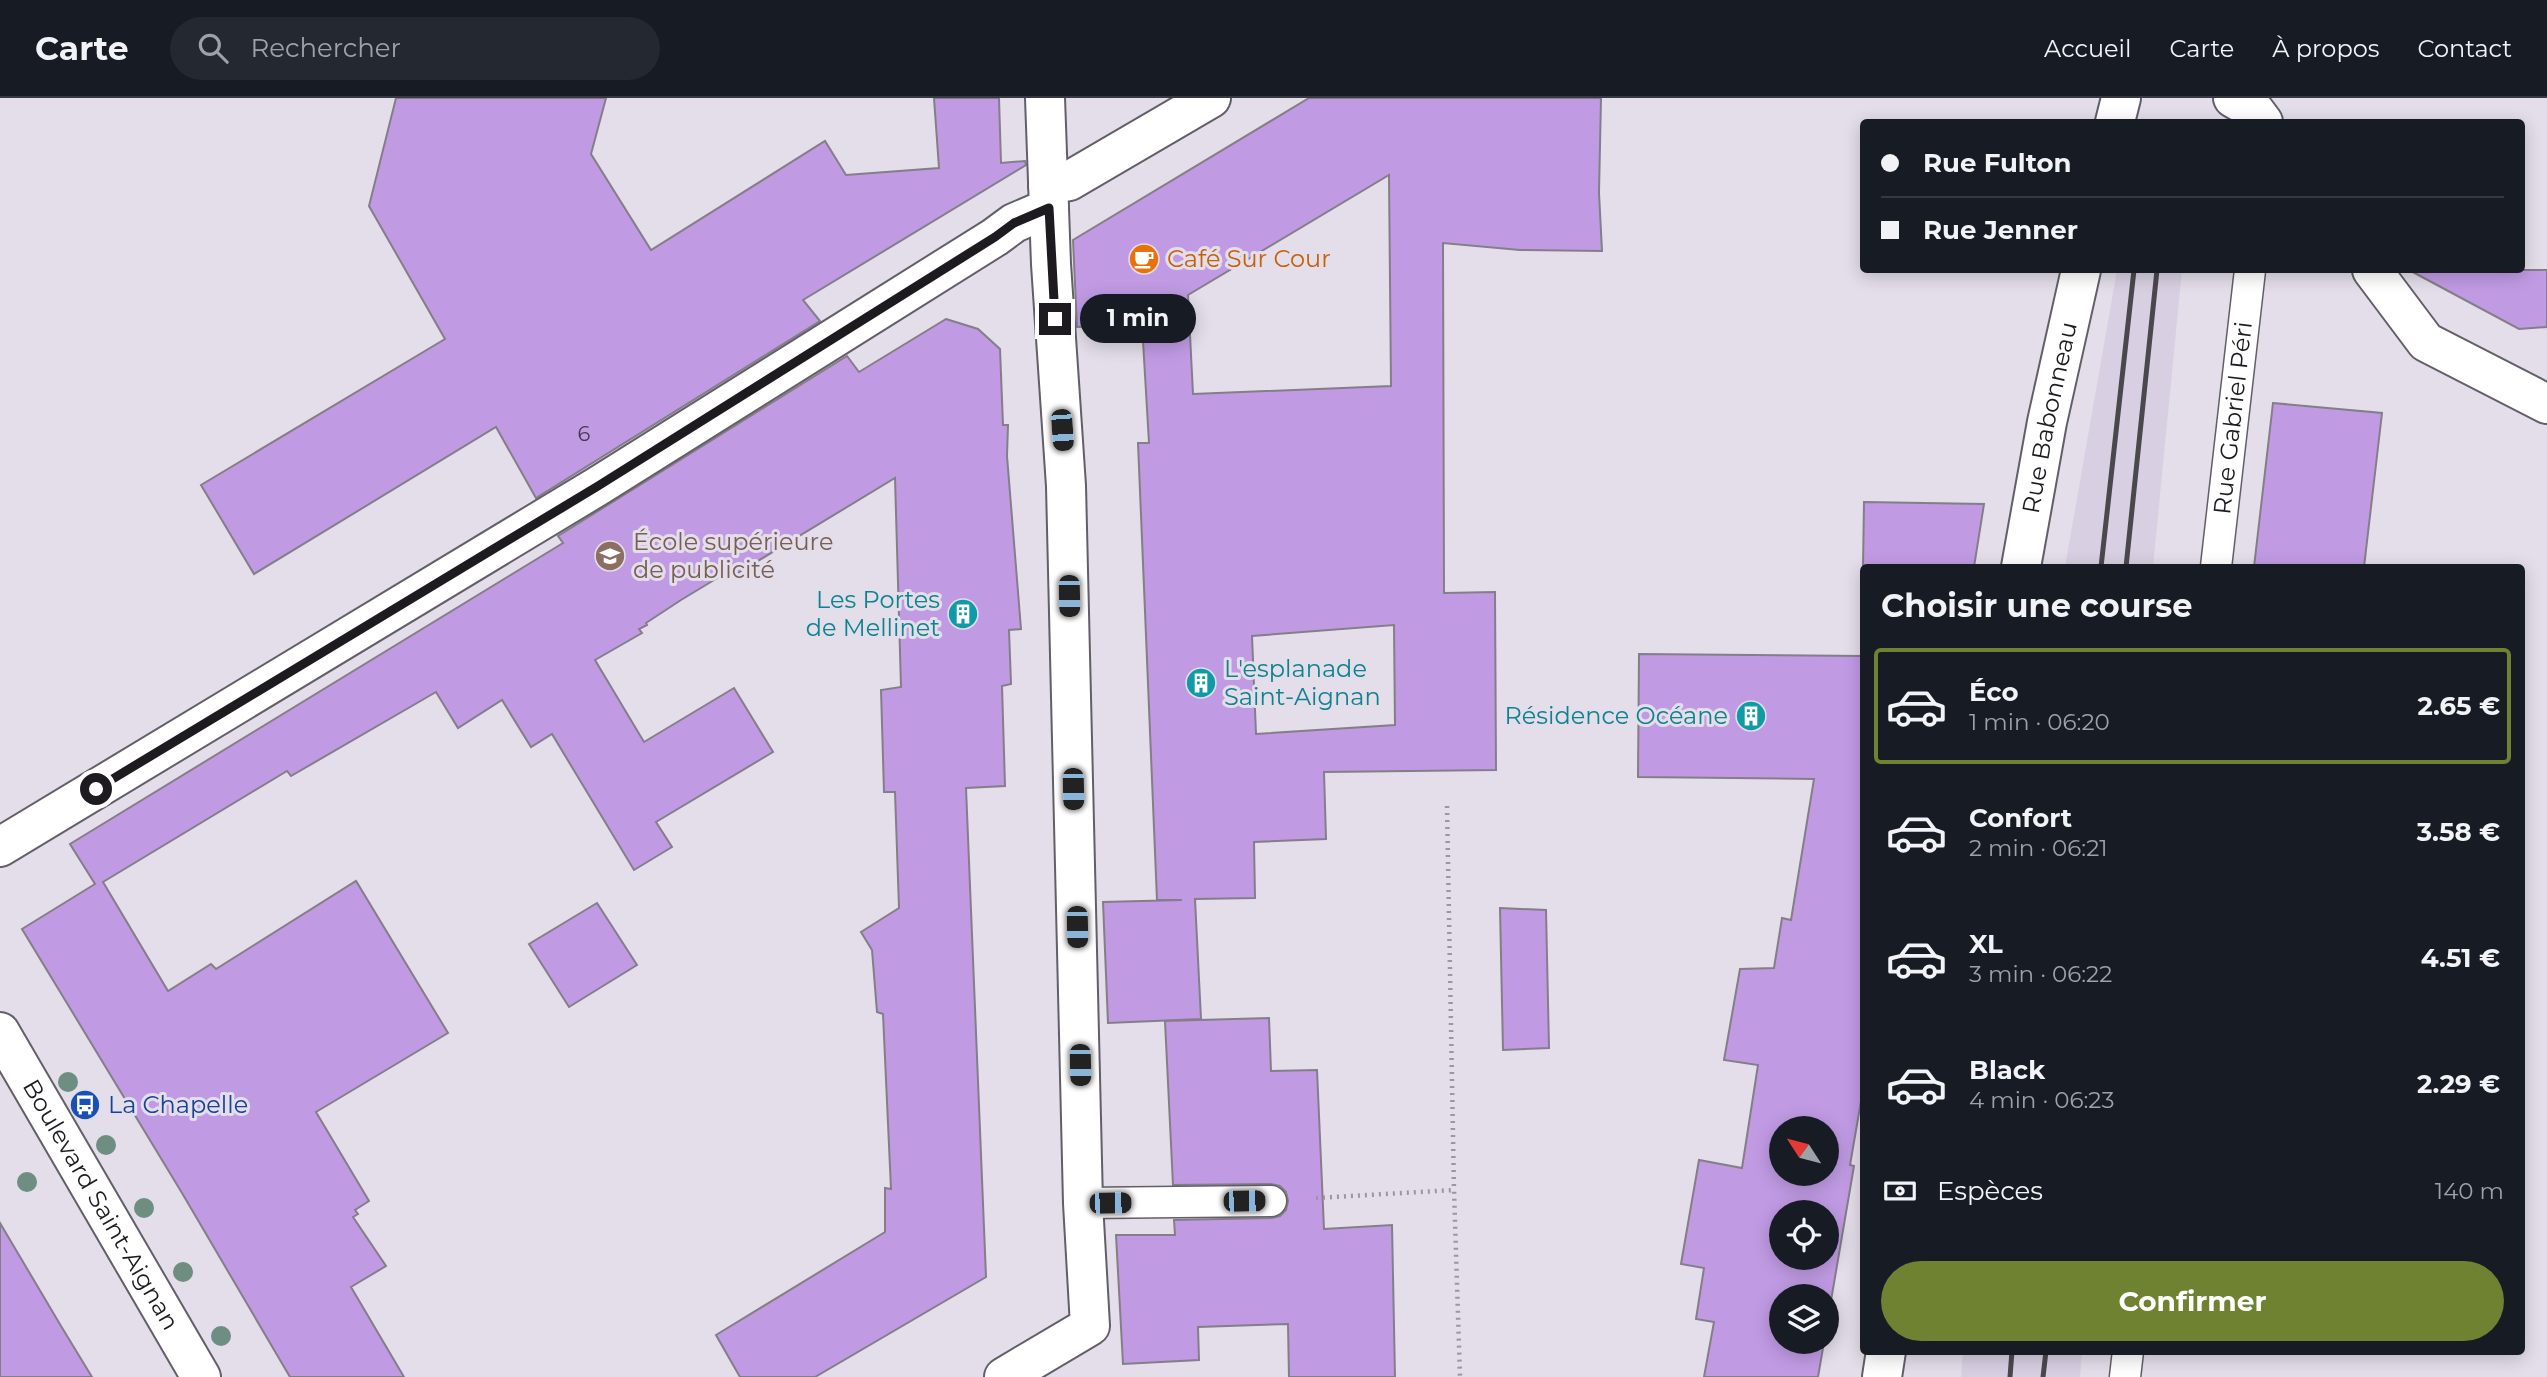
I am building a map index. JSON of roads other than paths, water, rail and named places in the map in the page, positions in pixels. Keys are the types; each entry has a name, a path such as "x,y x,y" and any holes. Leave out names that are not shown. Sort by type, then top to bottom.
{"street":[{"path":"1004,1377 1090,1326 1083,1203 1066,486 1048,196 1045,98"},
{"path":"0,847 598,486 995,237 1069,181 1211,98"},
{"path":"2116,119 2120,98"},
{"name":"Rue Babonneau","path":"2022,564 2047,422 2080,273"},
{"path":"2374,273 2426,342 2547,404"},
{"name":"Boulevard Saint-Aignan","path":"0,1032 201,1377"},
{"path":"1882,1377 1885,1355"}],"lane":[{"name":"Rue Gabriel Péri","path":"2216,564 2250,273"},
{"path":"1083,1203 1271,1200"},
{"path":"2125,1377 2128,1355"}],"railway":[{"path":"2101,564 2134,273"},
{"path":"2126,564 2157,273"},
{"path":"2010,1377 2012,1355"},
{"path":"2043,1377 2046,1355"}],"place":[{"name":"Café Sur Cour","path":"1144,259"},
{"name":"École supérieure de publicité","path":"610,556"},
{"name":"Les Portes de Mellinet","path":"963,614"},
{"name":"L'esplanade Saint-Aignan","path":"1201,683"},
{"name":"Résidence Océane","path":"1751,716"},
{"name":"La Chapelle","path":"85,1105"}]}
